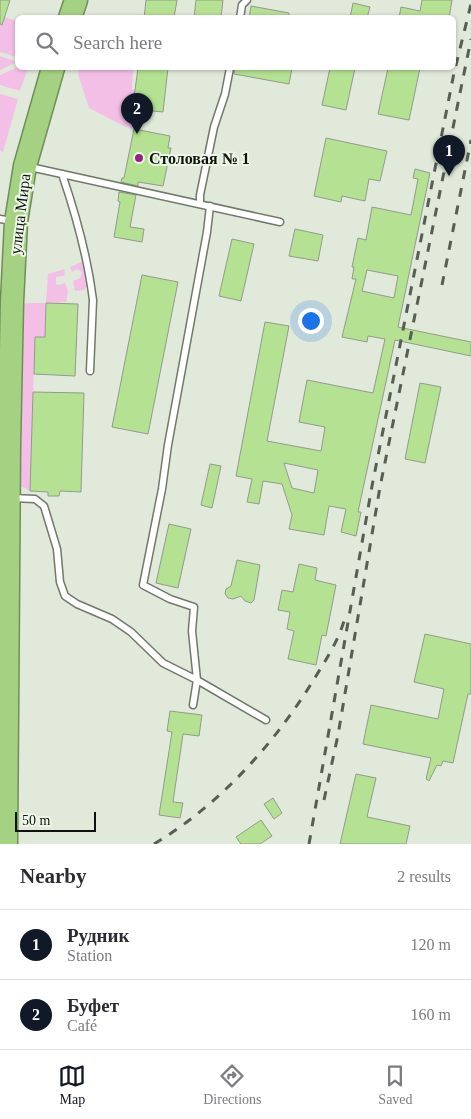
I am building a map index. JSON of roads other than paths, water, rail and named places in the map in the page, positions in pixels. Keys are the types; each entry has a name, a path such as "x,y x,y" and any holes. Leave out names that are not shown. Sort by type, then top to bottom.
{"highway":[{"path":"71,15 76,0"},
{"name":"улица Мира","path":"6,844 2,812 3,648 9,498 12,302 8,220 52,70"}],"lane":[{"path":"240,15 242,4 246,0"},
{"path":"200,204 200,195 214,127 225,94 230,70"},
{"path":"25,166 280,222"},
{"path":"62,174 87,262 92,289 90,371"},
{"path":"192,705 197,680 192,631 194,607 170,599 143,585 162,489 210,206"},
{"path":"9,498 35,500 44,506 56,549 60,582 65,596 77,604 112,619 131,632 163,663 197,680 266,720"}],"railway":[{"path":"456,65 471,4"},
{"path":"324,800 338,735 380,487 471,39"},
{"path":"309,844 372,486 455,70"},
{"path":"442,285 471,140"},
{"path":"154,844 179,828 224,791 265,748 316,676 328,656 344,621"}],"place":[{"name":"Буфет","path":"137,134"},
{"name":"Столовая № 1","path":"139,158"},
{"name":"Рудник","path":"449,176"}]}
